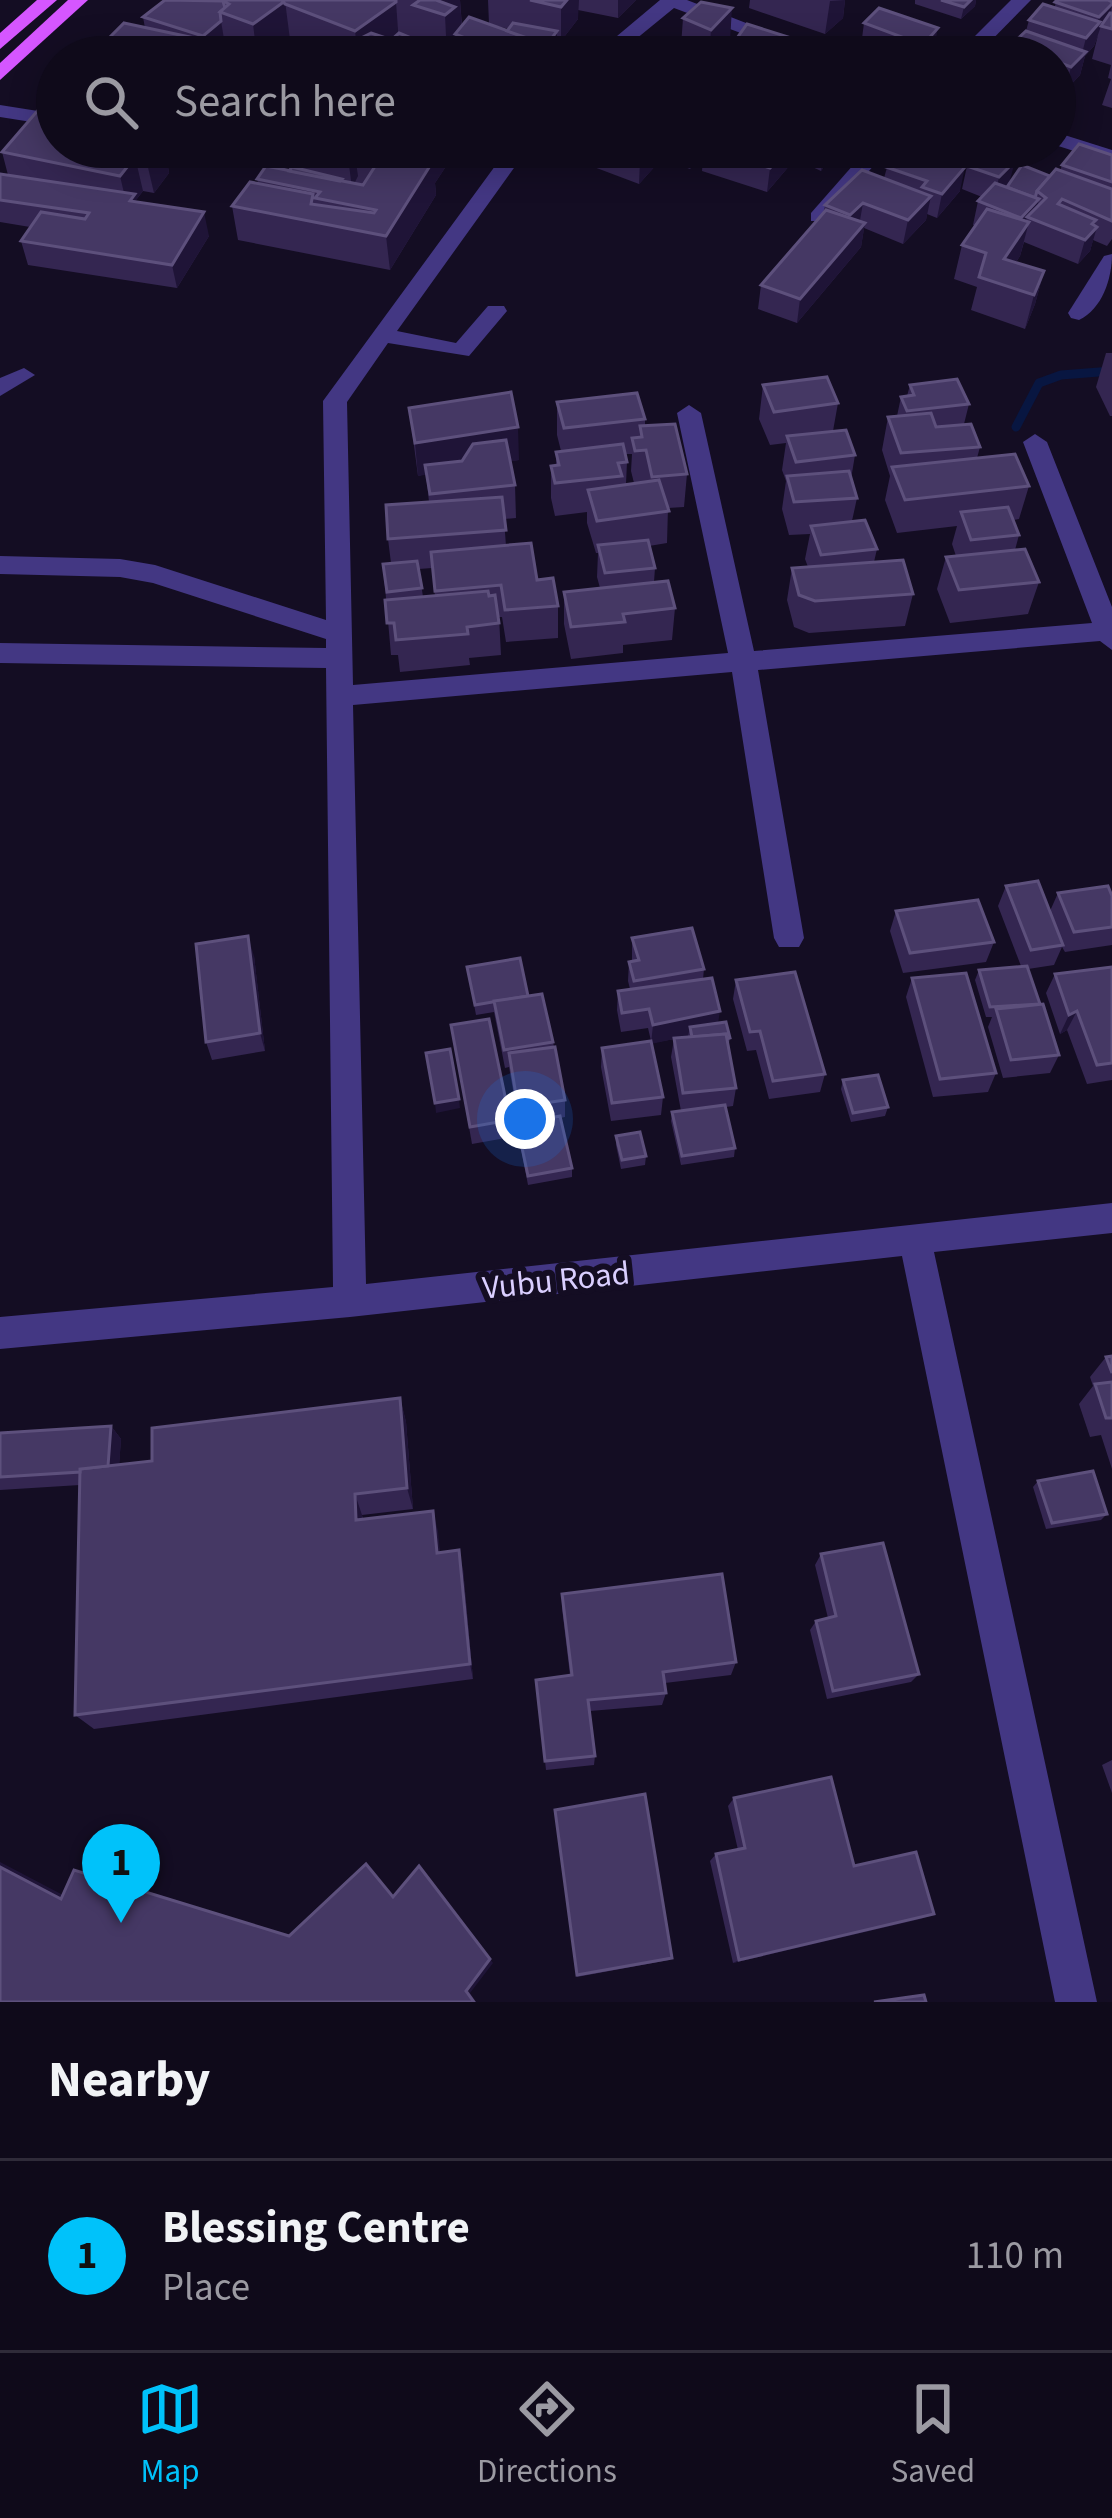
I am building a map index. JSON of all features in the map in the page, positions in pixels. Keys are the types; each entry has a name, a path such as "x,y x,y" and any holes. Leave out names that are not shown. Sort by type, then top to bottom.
{"main road":[{"path":"0,43 48,0"},
{"path":"41,36 79,0"},
{"path":"0,74 36,40"}],"street":[{"path":"628,36 672,0 767,36"},
{"path":"985,36 1022,0"},
{"path":"0,111 36,117"},
{"path":"1076,145 1112,157"},
{"path":"350,1301 334,401 504,168"},
{"path":"818,217 861,168"},
{"path":"1079,313 1112,262"},
{"path":"382,335 461,351 496,311"},
{"path":"0,388 24,376"},
{"path":"689,413 743,660 789,938"},
{"path":"337,696 743,660 1110,635 1035,442"},
{"path":"0,565 120,568 154,574 337,645"},
{"path":"0,653 337,645"},
{"name":"Vubu Road","path":"0,1333 350,1301 1112,1218"},
{"path":"915,1240 1076,2002"}],"building":[{"path":"165,0 223,1 225,8 220,12 221,21 203,36 143,17"},
{"path":"225,0 285,1 253,24 220,12 229,4"},
{"path":"282,0 396,0 396,2 355,31"},
{"path":"420,0 455,7 445,15 413,5"},
{"path":"530,0 567,0 561,7"},
{"path":"941,0 971,0 964,7"},
{"path":"1057,0 1108,0 1112,4 1099,17"},
{"path":"701,2 732,8 711,30 683,18"},
{"path":"1043,4 1100,22 1086,38 1029,20"},
{"path":"879,8 938,28 931,36 899,36 864,23"},
{"path":"1112,13 1112,29 1101,26"},
{"path":"469,17 522,36 460,36 455,34"},
{"path":"124,23 185,36 111,36"},
{"path":"513,23 557,31 553,36 522,36 507,31"},
{"path":"747,24 785,36 738,36"},
{"path":"36,112 36,159 2,152"},
{"path":"1079,144 1112,155 1112,182 1071,168 1076,168"},
{"path":"81,168 126,168 120,176"},
{"path":"265,168 363,185 374,168 429,168 386,236 232,206 250,182 313,194 311,204 376,210 315,198 320,192 257,179"},
{"path":"296,168 342,179 340,181 289,171"},
{"path":"889,168 964,168 942,194 922,187 927,181"},
{"path":"973,168 1008,168 999,177"},
{"path":"1020,168 1050,176 1035,198 1007,187"},
{"path":"1056,169 1112,189 1112,221 1062,199 1058,204 1096,220 1092,224 1097,227 1085,240 1027,217 1046,198 1037,191"},
{"path":"862,170 931,196 908,220 863,203 850,215 825,205"},
{"path":"0,174 135,194 130,201 204,212 172,265 21,241 41,212 85,219 89,213 0,200"},
{"path":"995,183 1039,199 1021,218 978,201"},
{"path":"987,209 1029,222 1004,259 1044,271 1034,295 979,277 986,253 962,245"},
{"path":"826,210 865,223 800,299 761,285"},
{"path":"827,377 838,403 774,412 763,385"},
{"path":"957,379 969,404 907,411 901,397 914,395 910,385"},
{"path":"511,392 518,427 415,443 409,408"},
{"path":"637,393 645,419 564,428 557,402"},
{"path":"931,413 936,427 971,424 980,447 901,453 888,417"},
{"path":"675,424 687,474 652,477 646,450 635,451 632,438 642,437 640,426"},
{"path":"846,430 855,455 796,462 787,436"},
{"path":"506,440 515,485 430,494 425,465 462,461 473,444"},
{"path":"623,444 627,462 618,463 622,476 555,483 551,466 559,465 556,452"},
{"path":"1015,454 1029,486 905,500 892,467"},
{"path":"849,471 857,498 794,502 787,476"},
{"path":"659,480 669,511 597,521 588,490"},
{"path":"502,497 506,530 388,539 386,505"},
{"path":"1008,507 1019,535 971,540 961,512"},
{"path":"865,520 877,549 821,555 811,526"},
{"path":"648,540 655,568 605,573 598,545"},
{"path":"531,543 537,580 553,578 558,606 505,610 501,585 435,591 431,552"},
{"path":"1025,549 1039,582 959,590 946,557"},
{"path":"903,560 913,594 815,601 799,595 792,568"},
{"path":"417,561 422,588 387,592 383,564"},
{"path":"668,581 675,608 623,614 625,622 571,627 564,592"},
{"path":"488,591 489,596 495,595 499,623 467,627 468,634 396,640 394,623 387,623 385,600"},
{"path":"1038,881 1063,945 1031,950 1006,886"},
{"path":"1108,886 1112,927 1074,932 1058,893"},
{"path":"978,900 994,942 910,953 896,911"},
{"path":"692,928 704,969 634,981 629,962 639,960 632,938"},
{"path":"248,936 260,1033 206,1042 196,944"},
{"path":"520,958 528,996 475,1005 467,967"},
{"path":"1027,966 1040,1004 990,1007 979,970"},
{"path":"1112,967 1112,1063 1097,1065 1077,1011 1069,1015 1055,974"},
{"path":"795,972 825,1074 773,1081 760,1031 750,1032 736,980"},
{"path":"966,973 996,1073 940,1079 912,978"},
{"path":"712,978 720,1011 653,1025 649,1009 622,1013 618,991"},
{"path":"542,994 553,1042 504,1050 494,1001"},
{"path":"1043,1004 1059,1055 1011,1060 996,1009"},
{"path":"489,1019 510,1120 470,1127 451,1025"},
{"path":"726,1022 730,1038 726,1034 692,1037 690,1027"},
{"path":"726,1034 736,1088 683,1093 674,1038"},
{"path":"651,1041 663,1097 612,1103 602,1048"},
{"path":"555,1047 565,1100 518,1107 509,1053"},
{"path":"450,1049 459,1099 435,1103 426,1053"},
{"path":"878,1075 888,1107 853,1113 843,1080"},
{"path":"725,1105 735,1148 682,1156 672,1112"},
{"path":"560,1116 572,1168 528,1176 517,1124"},
{"path":"640,1132 646,1156 622,1160 616,1136"},
{"path":"1112,1382 1112,1418 1106,1418 1095,1384"},
{"path":"400,1398 407,1488 355,1494 356,1520 433,1511 437,1553 459,1550 470,1664 75,1715 80,1469 152,1461 152,1428"},
{"path":"111,1426 108,1466 0,1477 0,1433"},
{"path":"1093,1471 1107,1514 1052,1523 1038,1481"},
{"path":"883,1543 919,1674 833,1691 816,1621 836,1616 821,1554"},
{"path":"722,1574 736,1662 663,1672 666,1693 588,1700 595,1756 545,1761 536,1680 572,1675 562,1594"},
{"path":"831,1777 854,1866 916,1852 934,1914 739,1960 716,1854 745,1848 734,1798"},
{"path":"645,1794 672,1958 577,1975 555,1810"},
{"path":"366,1864 393,1897 419,1866 490,1959 466,1991 474,2002 0,2002 0,1867 61,1899 74,1870 289,1936"},
{"path":"924,1995 926,2002 874,2002"}],"waterway":[{"path":"1016,427 1039,383 1061,375 1112,371"}],"place":[{"name":"Blessing Centre","path":"121,1923"}]}
